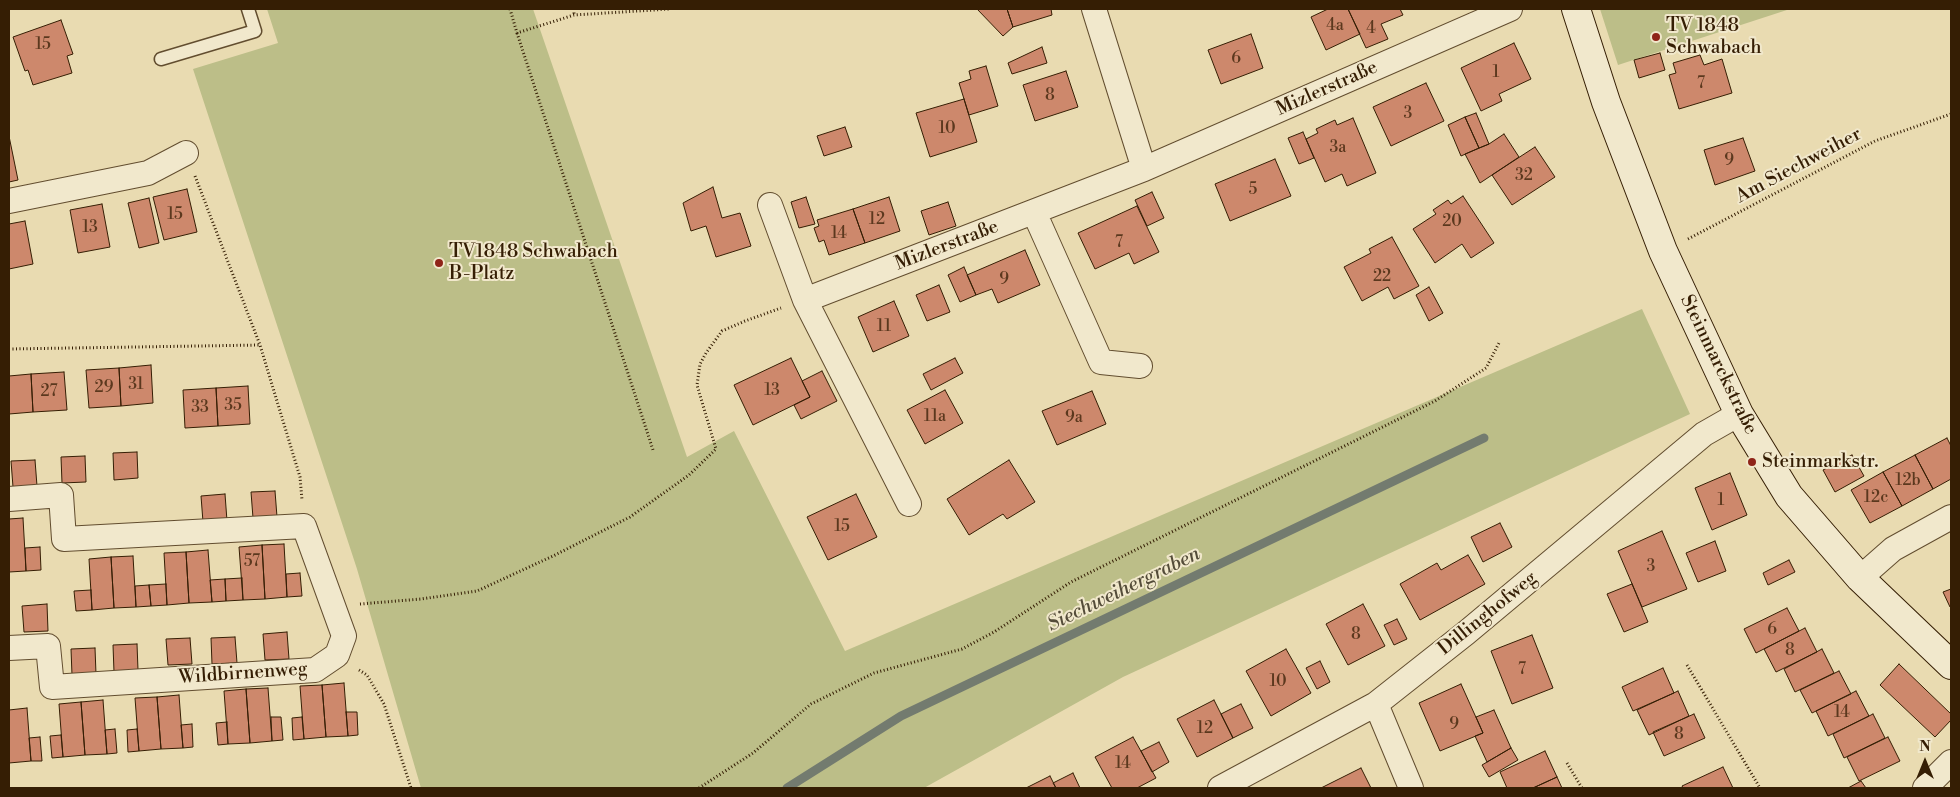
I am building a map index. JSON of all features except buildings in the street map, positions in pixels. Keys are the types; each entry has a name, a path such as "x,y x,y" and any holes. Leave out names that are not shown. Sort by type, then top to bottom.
{"street":[{"path":"1094,9 1144,169"},
{"name":"Mizlerstraße","path":"805,300 1144,169 1510,9"},
{"name":"Steinmarckstraße","path":"1576,9 1606,102 1663,251 1739,414 1789,496 1860,578 1951,665"},
{"path":"9,201 148,173 186,152"},
{"path":"770,205 805,300 909,504"},
{"path":"1034,212 1101,362 1140,366"},
{"name":"Dillinghofweg","path":"1220,788 1376,704 1466,633 1704,434 1739,414"},
{"path":"9,499 61,495 64,539 304,526 344,636 337,655"},
{"path":"1860,578 1893,549 1951,517"},
{"name":"Wildbirnenweg","path":"9,648 48,646 52,687 315,670 337,655"},
{"path":"1376,704 1411,788"},
{"path":"1925,788 1951,762"}],"lane":[{"path":"161,59 255,31 248,9"}],"path":[{"path":"510,9 653,450"},
{"path":"574,9 574,15"},
{"path":"517,33 574,15 670,9"},
{"name":"Am Siechweiher","path":"1663,251 1875,142 1951,114"},
{"path":"186,152 260,345 300,477 304,526"},
{"path":"332,604 364,604 477,592 553,556 630,516 689,475 716,449 698,385 700,364 722,331 805,300"},
{"path":"699,788 753,753 811,704 874,673 962,649 994,632 1071,582 1435,401 1486,368 1500,341"},
{"path":"9,348 260,345"},
{"path":"337,655 367,675 384,704 412,788"},
{"path":"1687,665 1760,788"},
{"path":"1567,763 1582,788"}],"green space":[{"path":"267,9 533,9 687,457 734,431 845,651 1642,309 1690,414 1123,677 924,788 421,788 357,569 193,69 278,43"},
{"name":"TV 1848 Schwabach","path":"1600,9 1790,9 1618,65"}],"waterway":[{"name":"Siechweihergraben","path":"787,788 901,716 1484,438"}],"place":[{"name":"TV 1848 Schwabach","path":"1656,37"},
{"name":"TV1848 Schwabach B-Platz","path":"439,263"},
{"name":"Steinmarkstr.","path":"1752,462"}]}
